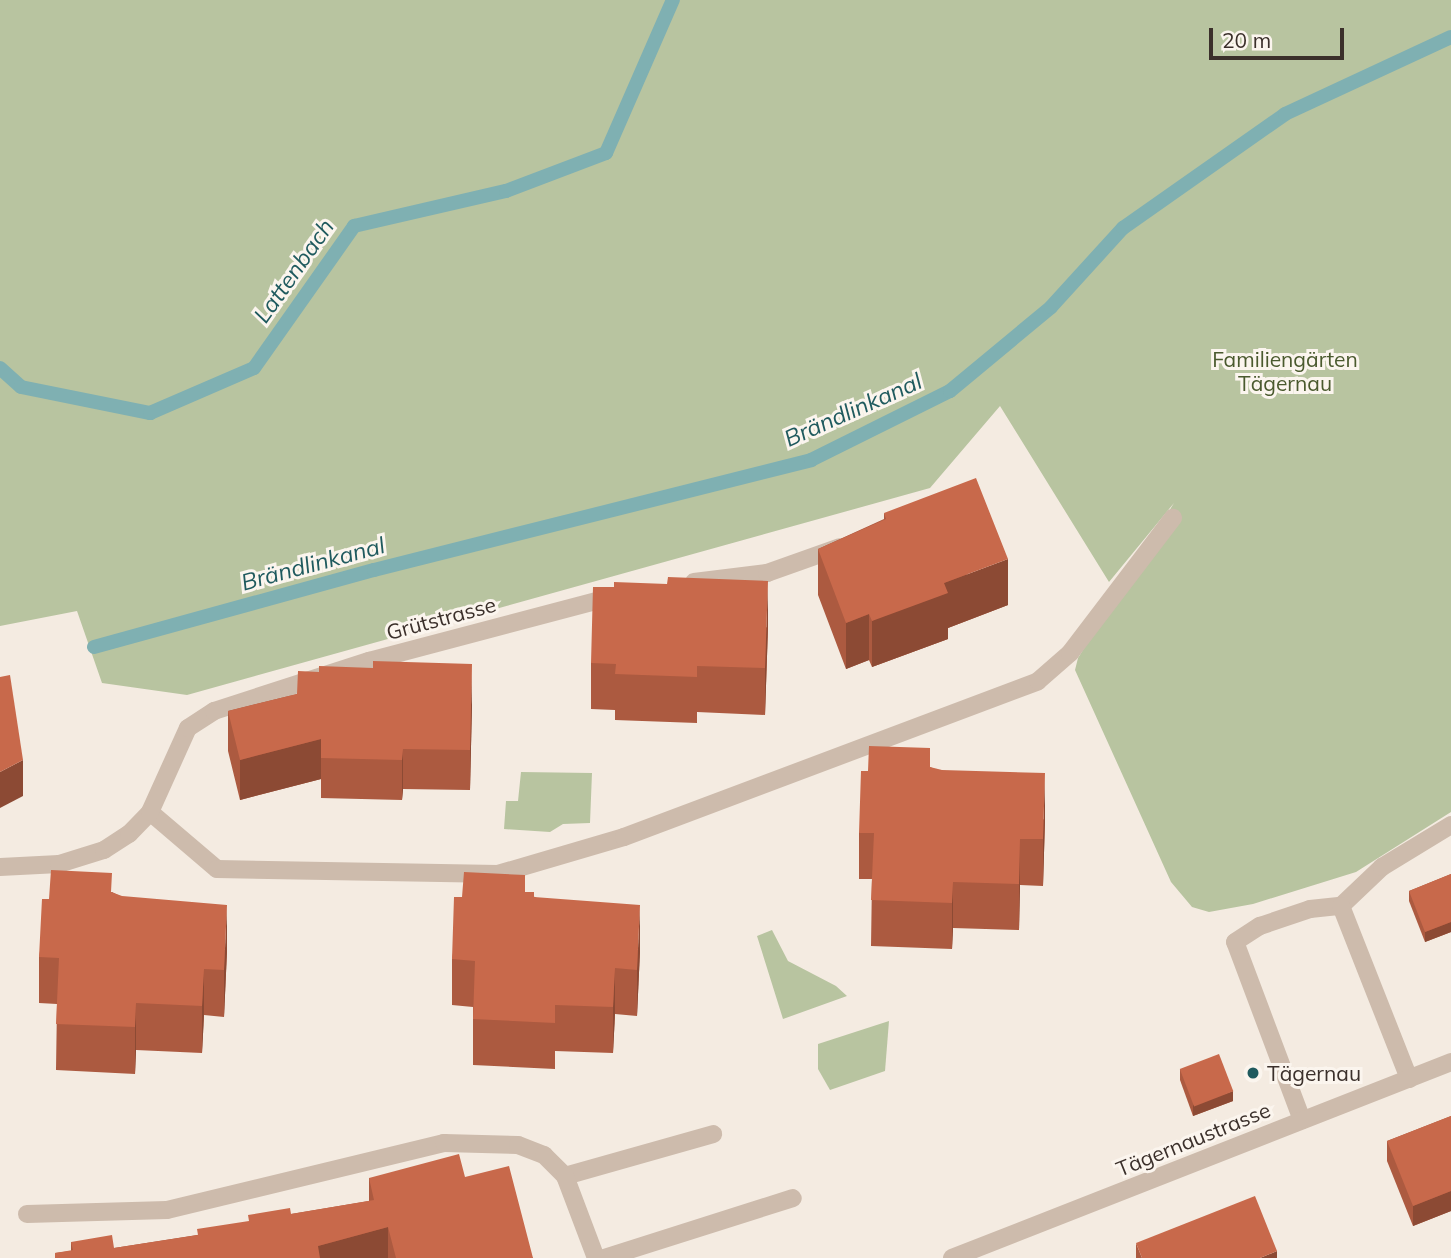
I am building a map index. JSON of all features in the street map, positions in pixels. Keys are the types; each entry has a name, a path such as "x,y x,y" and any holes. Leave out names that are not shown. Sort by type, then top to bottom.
{"street":[{"path":"150,812 217,869 498,874 624,837 1038,681 1070,653 1174,517"},
{"path":"680,583 767,573 857,540"},
{"name":"Grütstrasse","path":"0,867 59,864 104,850 129,834 150,812 188,728 214,711 369,661 631,593"},
{"path":"1302,1120 1235,943 1260,926 1298,913 1341,906 1382,867 1451,825"},
{"path":"1341,906 1409,1079"},
{"name":"Tägernaustrasse","path":"952,1258 1451,1062"},
{"path":"565,1175 713,1133"},
{"path":"27,1214 167,1210 444,1143 518,1145 544,1154 565,1175 596,1258"},
{"path":"604,1258 793,1198"}],"green space":[{"name":"Familiengärten Tägernau","path":"0,0 1451,0 1451,812 1356,872 1253,904 1209,912 1192,907 1171,882 1075,670 1078,658 1174,503 1109,582 1000,406 930,488 187,695 102,683 77,611 0,626"},
{"path":"521,772 592,773 590,823 563,824 550,832 504,829 506,801 518,801"},
{"path":"772,930 788,961 836,986 847,996 783,1019 757,936"},
{"path":"889,1021 885,1071 830,1090 818,1069 818,1044"}],"building":[{"path":"976,478 1008,559 944,583 948,593 872,621 869,614 846,623 818,549 886,519 884,513"},
{"path":"668,577 768,581 765,668 697,666 697,677 615,674 616,664 591,663 593,587 614,587 614,582 667,584"},
{"path":"373,661 472,664 470,750 403,749 402,760 321,758 321,739 240,760 228,711 297,694 298,671 319,672 319,666 373,668"},
{"path":"10,675 23,760 0,772 0,677"},
{"path":"869,746 930,748 930,767 942,770 1045,773 1043,839 1020,839 1019,884 953,882 952,903 871,900 874,833 859,833 861,771 868,771"},
{"path":"51,870 112,873 111,892 122,896 227,905 224,970 204,969 202,1006 136,1003 135,1027 56,1024 59,958 39,957 42,899 49,899"},
{"path":"464,872 525,875 525,892 534,892 534,897 640,905 637,970 615,968 613,1007 555,1005 555,1023 473,1019 475,961 452,959 454,897 462,897"},
{"path":"1451,874 1451,922 1425,932 1409,891"},
{"path":"1219,1054 1233,1091 1194,1106 1180,1069"},
{"path":"1451,1116 1451,1191 1413,1206 1387,1141"},
{"path":"459,1154 465,1177 509,1166 533,1258 396,1258 388,1227 318,1246 320,1258 55,1258 55,1253 73,1250 71,1242 112,1235 114,1248 198,1235 197,1229 249,1221 248,1215 290,1208 291,1214 374,1200 369,1178"},
{"path":"1255,1196 1277,1251 1260,1258 1142,1258 1136,1243"}],"waterway":[{"name":"Lattenbach","path":"0,368 21,387 150,413 254,368 354,226 506,191 606,153 673,0"},
{"name":"Brändlinkanal","path":"94,647 374,570 811,460 950,391 1051,307 1123,228 1285,114 1451,37"}],"place":[{"name":"Tägernau","path":"1253,1073"}]}
